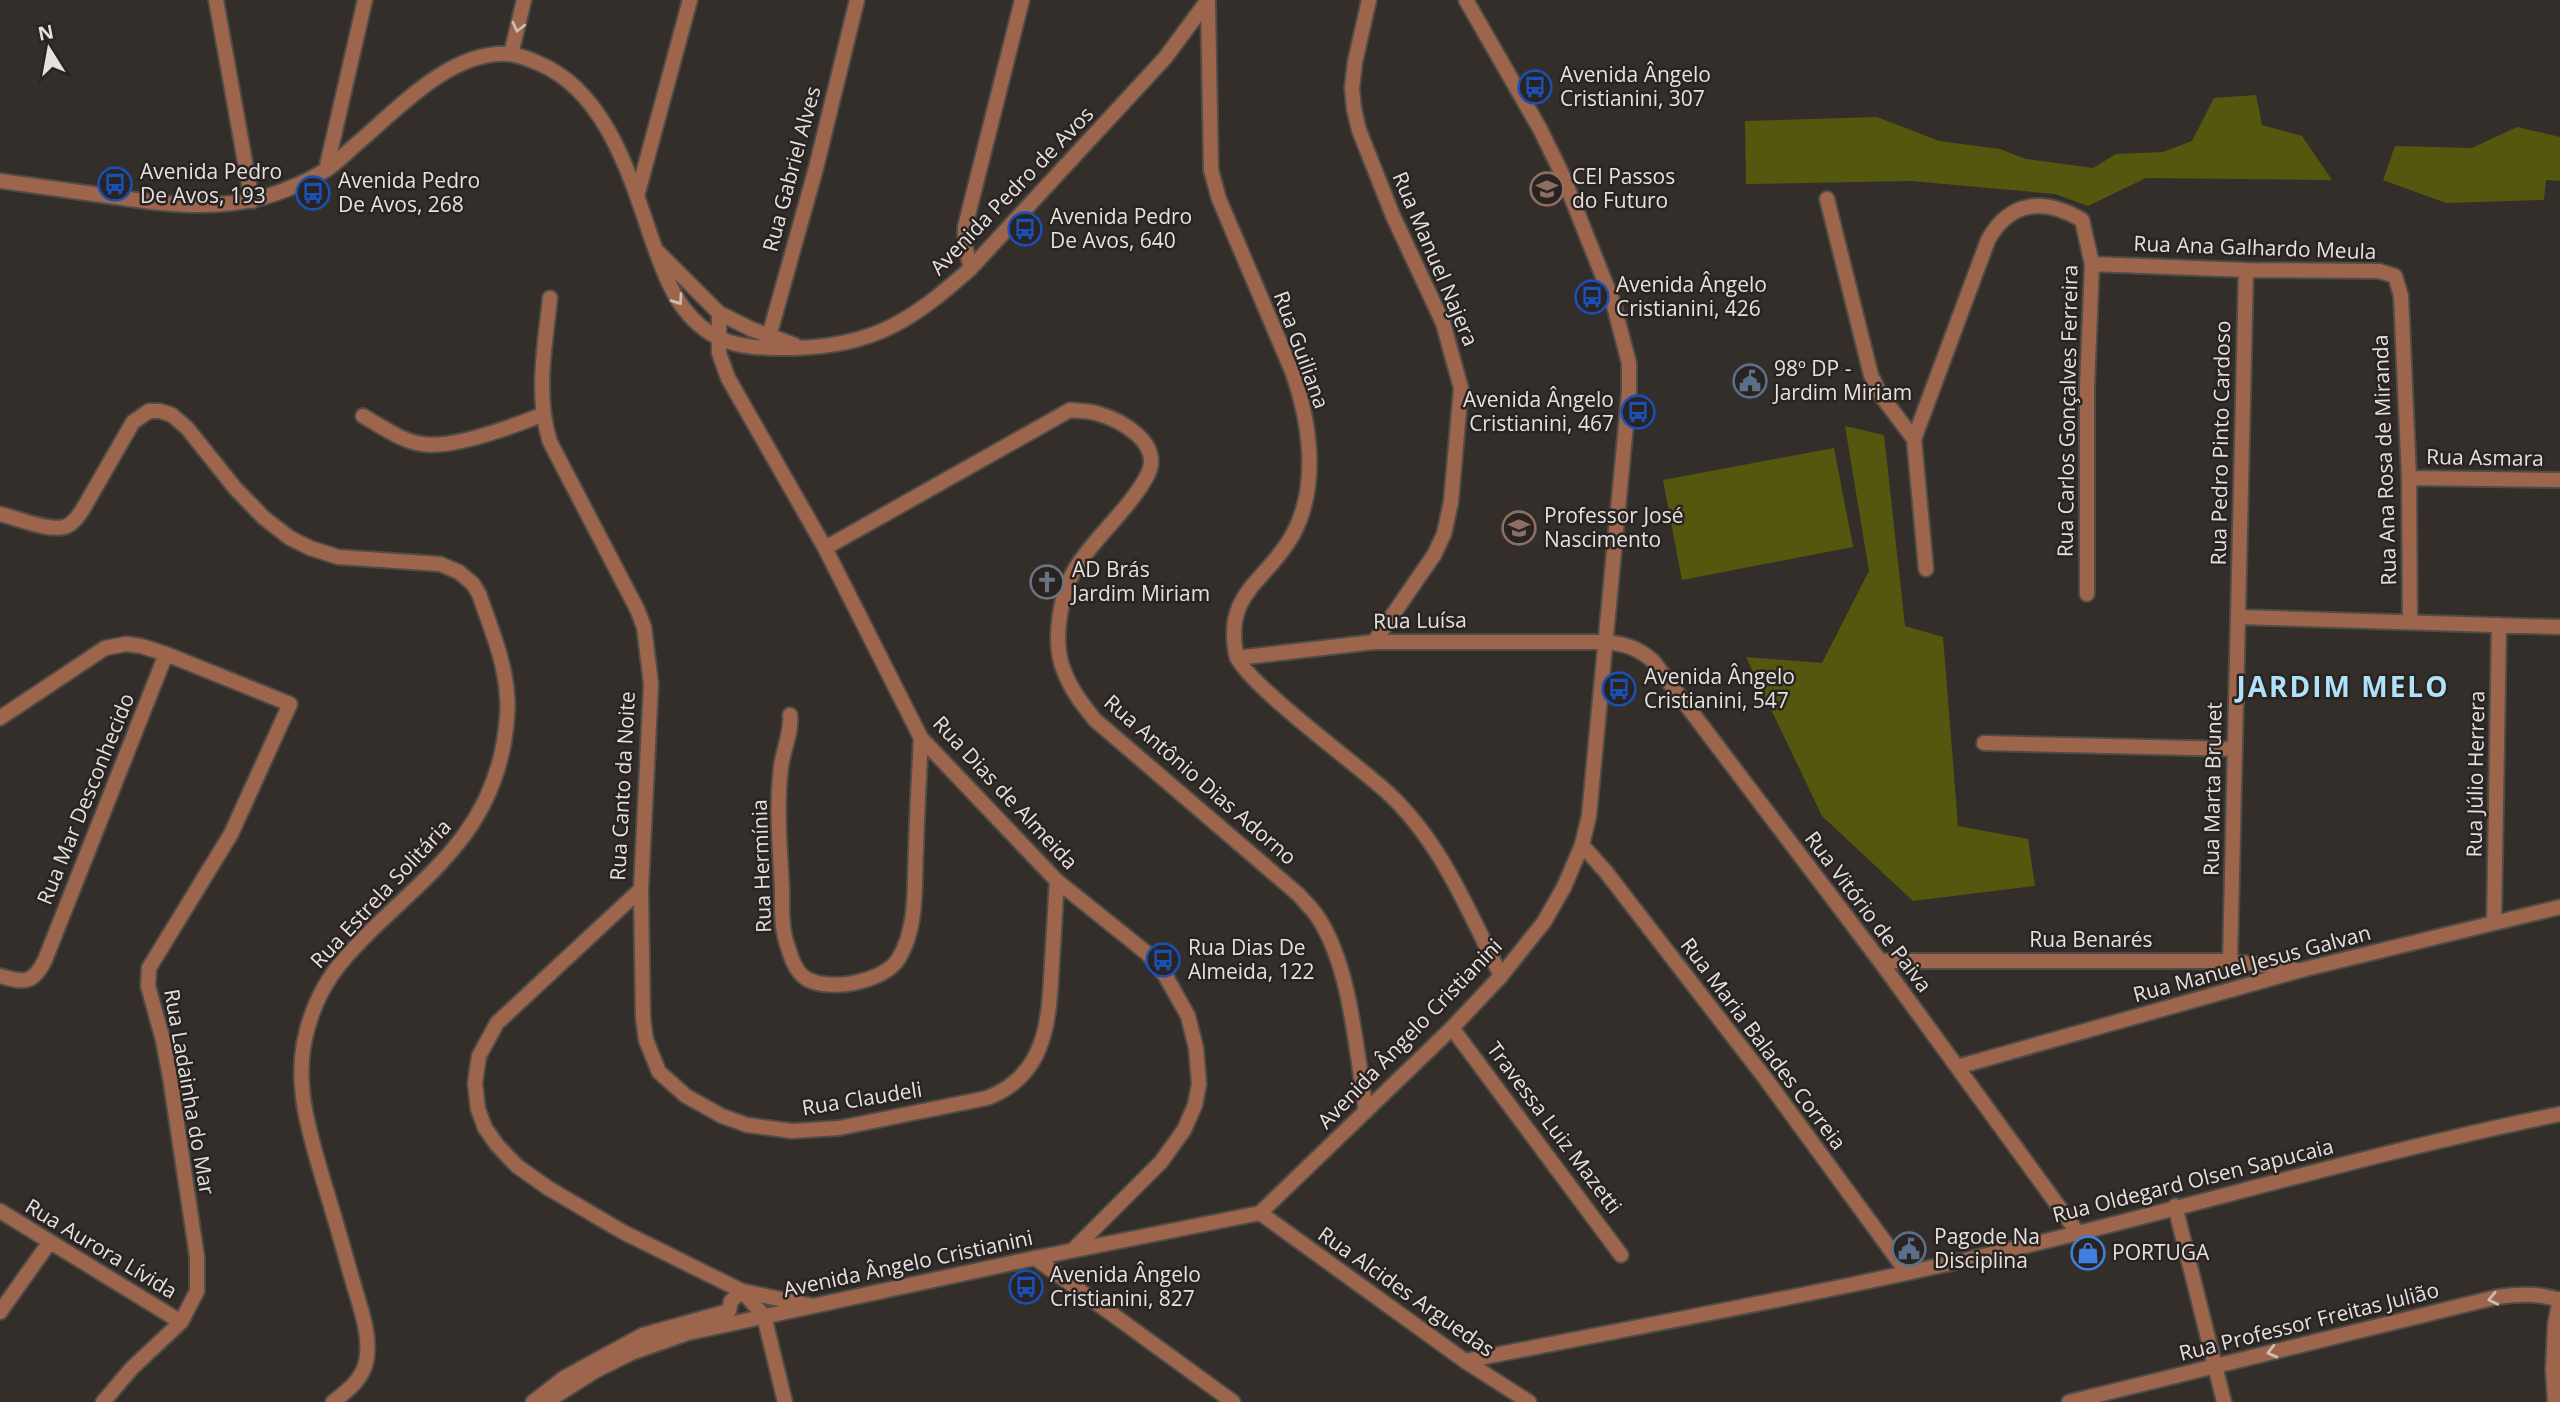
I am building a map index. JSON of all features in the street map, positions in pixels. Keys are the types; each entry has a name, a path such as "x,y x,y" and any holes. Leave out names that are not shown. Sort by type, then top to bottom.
{"street":[{"path":"216,0 252,201"},
{"path":"326,170 365,0"},
{"path":"512,54 524,0"},
{"path":"637,196 690,0"},
{"name":"Rua Gabriel Alves","path":"767,342 816,169 857,0"},
{"path":"971,268 965,246 965,227 1022,0"},
{"name":"Rua Manuel Najera","path":"1369,0 1355,62 1352,88 1354,110 1359,130 1394,216 1443,323 1461,388 1451,502 1444,534 1434,555 1374,642"},
{"name":"Avenida Ângelo Cristianini","path":"547,1402 631,1353 688,1333 1073,1250 1260,1213 1452,1028 1501,976 1544,922 1564,887 1582,845 1589,816 1629,393 1626,353 1612,302 1562,174 1540,130 1465,0"},
{"name":"Avenida Pedro de Avos","path":"0,181 192,206 252,201 290,188 326,170 439,76 464,61 489,55 512,54 540,64 565,79 593,105 637,196 673,294 696,322 718,338 803,348 835,346 890,328 941,295 971,268 1165,58 1208,1"},
{"name":"Rua Guiliana","path":"1208,1 1211,170 1219,199 1292,372 1309,436 1308,473 1299,522 1290,539 1241,600 1235,615 1237,658"},
{"path":"1827,199 1871,375 1880,394 1914,439 1926,569"},
{"name":"Rua Carlos Gonçalves Ferreira","path":"1914,439 1988,240 1997,223 2010,213 2026,207 2046,205 2065,210 2082,220 2092,264 2087,387 2087,594"},
{"name":"Avenida Pedro de Avos","path":"655,248 719,313 767,342"},
{"name":"Rua Ana Galhardo Meula","path":"2092,264 2246,270 2379,271 2395,276 2401,296"},
{"name":"Rua Pedro Pinto Cardoso","path":"2238,617 2246,270"},
{"name":"Rua Ana Rosa de Miranda","path":"2401,296 2409,478 2410,622"},
{"name":"Rua Canto da Noite","path":"550,298 542,373 544,414 550,442 644,627 651,684 641,889 497,1023 479,1056 475,1083 478,1110 485,1128 497,1145 517,1166 548,1188 623,1231 742,1291 814,1306"},
{"name":"Rua Dias de Almeida","path":"719,313 719,353 728,378 825,548 921,738 1057,881 1148,954 1165,975 1188,1016 1196,1048 1199,1084 1195,1105 1184,1130 1161,1162 1073,1250"},
{"name":"Rua Antônio Dias Adorno","path":"825,548 1070,410 1095,413 1120,422 1144,440 1150,449 1150,471 1079,563 1068,584 1061,608 1059,640 1062,668 1076,696 1095,720 1299,895 1317,916 1333,946 1344,982 1366,1111"},
{"name":"Rua Estrela Solitária","path":"0,513 51,527 67,526 83,509 133,422 149,411 160,411 172,415 187,428 235,488 264,518 290,538 338,557 440,564 459,572 479,594 508,694 508,719 499,768 489,794 470,829 455,847 366,935 329,976 319,995 304,1043 301,1068 304,1104 361,1310 367,1344 367,1358 361,1375 352,1387 334,1402"},
{"path":"363,416 404,438 421,444 436,444 506,429 544,414"},
{"name":"Rua Asmara","path":"2409,478 2560,480"},
{"path":"2238,617 2560,627"},
{"name":"Rua Marta Brunet","path":"2230,961 2238,617"},
{"name":"Rua Júlio Herrera","path":"2494,923 2500,625"},
{"name":"Rua Luísa","path":"1237,658 1374,642 1605,642"},
{"name":"Rua Vitório de Paiva","path":"1605,642 1625,643 1640,650 1653,661 1880,961 2078,1233"},
{"path":"0,718 105,648 126,644 166,654"},
{"name":"Rua Ladainha do Mar","path":"103,1402 132,1368 181,1322 197,1290 197,1257 165,1052 148,985 149,968 232,834 290,704 166,654"},
{"name":"Rua Mar Desconhecido","path":"0,976 29,980 34,978 46,960 166,654"},
{"path":"1237,658 1261,686 1388,793 1422,830 1451,874 1501,976"},
{"name":"Rua Hermínia","path":"790,715 780,771 780,852 786,944 794,965 807,978 826,983 848,984 881,976 898,961 907,942 913,912 921,738"},
{"path":"1984,743 2235,748"},
{"name":"Rua Maria Balades Correia","path":"1582,845 1606,872 1765,1078 1906,1272"},
{"name":"Rua Claudeli","path":"641,889 643,1018 646,1040 659,1072 686,1096 722,1116 747,1125 771,1129 813,1131 987,1098 1004,1091 1024,1074 1041,1045 1048,1017 1057,881"},
{"name":"Rua Manuel Jesus Galvan","path":"1957,1067 2301,970 2560,907"},
{"name":"Rua Benarés","path":"1880,961 2230,961 2301,970"},
{"name":"Travessa Luiz Mazetti","path":"1452,1028 1621,1255"},
{"name":"Rua Oldegard Olsen Sapucaia","path":"1465,1362 1906,1272 2078,1233 2475,1131 2560,1114"},
{"path":"2175,1206 2224,1402"},
{"name":"Rua Aurora Lívida","path":"0,1211 181,1322"},
{"name":"Rua Alcides Arguedas","path":"1260,1213 1465,1362 1529,1402"},
{"path":"0,1312 49,1243"},
{"path":"1035,1258 1233,1402"},
{"path":"533,1402 564,1378 643,1335 729,1311 731,1301 742,1291"},
{"name":"Rua Canto da Noite","path":"742,1291 764,1316"},
{"name":"Rua Professor Freitas Julião","path":"2069,1402 2497,1297 2528,1293 2560,1300"},
{"path":"2555,1397 2554,1347 2560,1300"},
{"path":"764,1316 785,1402"},
{"path":"2555,1397 2560,1376"}],"shaded area":[{"path":"2256,95 2262,125 2302,136 2332,180 2146,178 2088,206 2055,194 1911,181 1746,184 1745,121 1877,117 1939,141 2000,149 2026,159 2093,168 2116,154 2163,152 2192,141 2214,98"},
{"path":"2517,127 2560,137 2560,181 2546,180 2544,200 2446,203 2383,180 2395,146 2472,148"},
{"path":"1845,426 1884,435 1905,626 1943,637 1958,826 2028,839 2035,886 1913,901 1822,816 1746,657 1822,663 1869,571"},
{"path":"1834,448 1853,547 1682,580 1663,480"}],"place":[{"name":"Avenida Ângelo Cristianini, 307","path":"1535,87"},
{"name":"Avenida Pedro De Avos, 193","path":"115,184"},
{"name":"CEI Passos do Futuro","path":"1547,189"},
{"name":"Avenida Pedro De Avos, 268","path":"313,193"},
{"name":"Avenida Pedro De Avos, 640","path":"1025,229"},
{"name":"Avenida Ângelo Cristianini, 426","path":"1592,297"},
{"name":"98º DP - Jardim Miriam","path":"1750,381"},
{"name":"Avenida Ângelo Cristianini, 467","path":"1638,412"},
{"name":"Professor José Nascimento","path":"1519,528"},
{"name":"AD Brás Jardim Miriam","path":"1047,582"},
{"name":"Avenida Ângelo Cristianini, 547","path":"1619,689"},
{"name":"Rua Dias De Almeida, 122","path":"1163,960"},
{"name":"Pagode Na Disciplina","path":"1909,1249"},
{"name":"PORTUGA","path":"2088,1253"},
{"name":"Avenida Ângelo Cristianini, 827","path":"1026,1287"}],"district":[{"name":"JARDIM MELO","path":"2343,687"}]}
